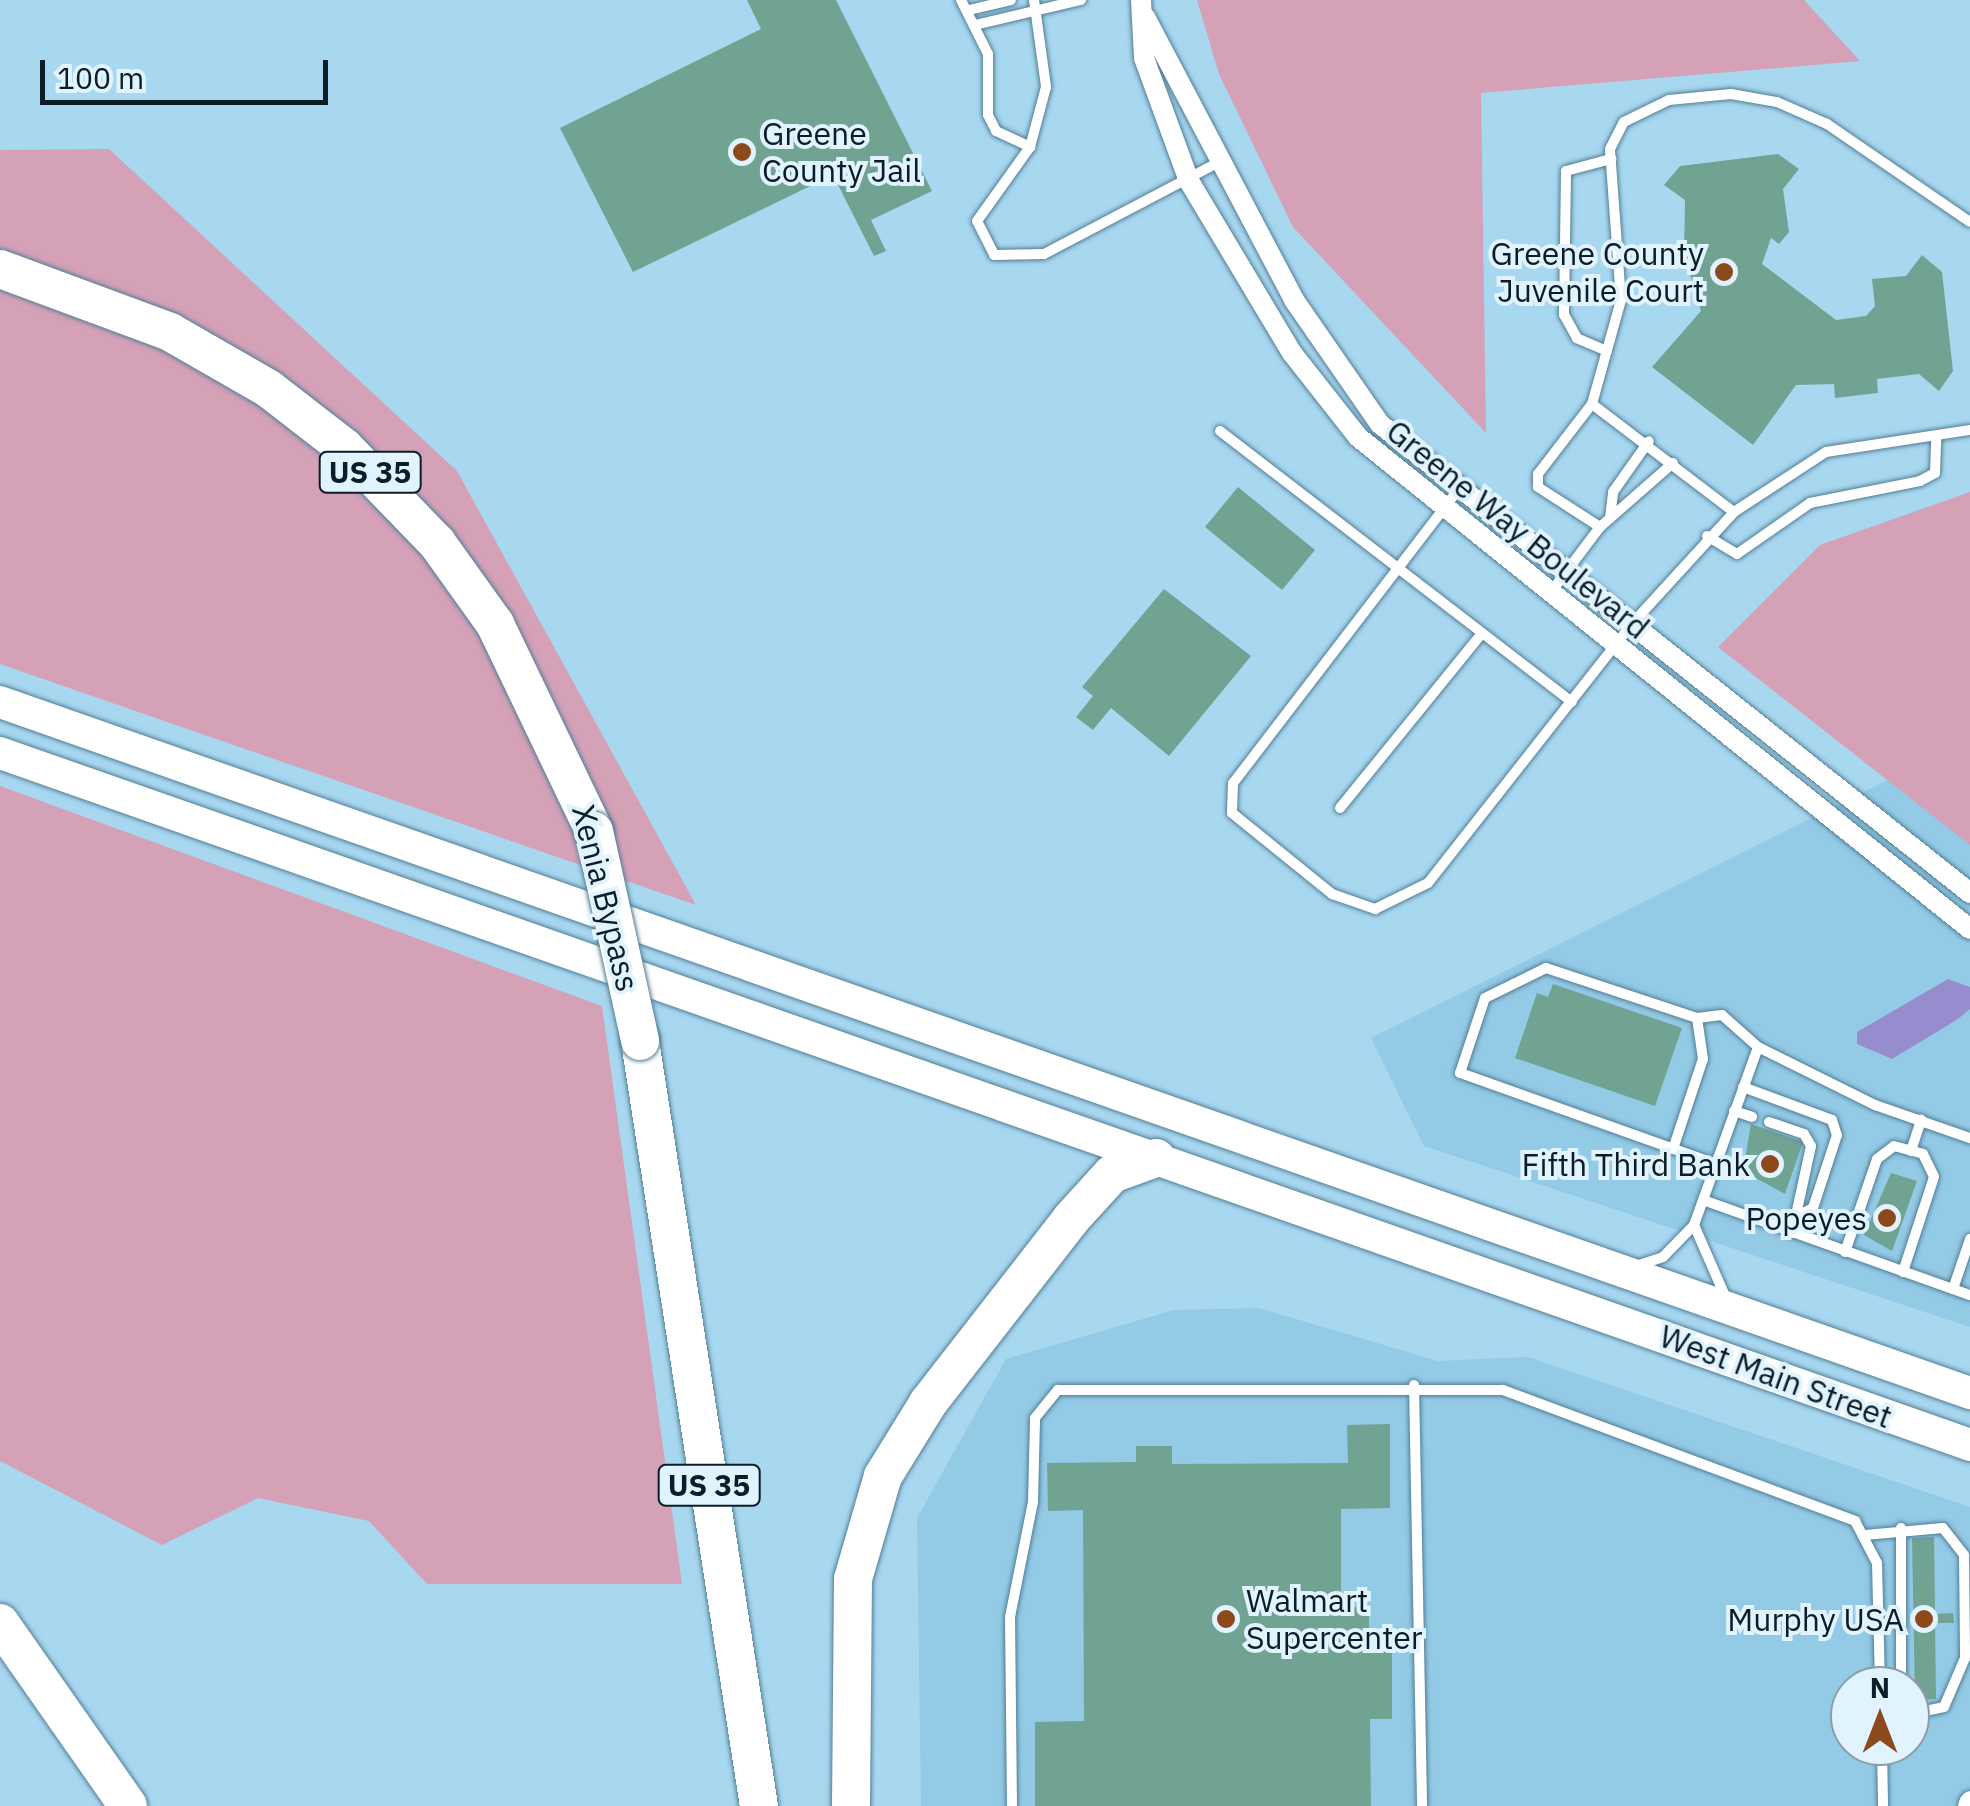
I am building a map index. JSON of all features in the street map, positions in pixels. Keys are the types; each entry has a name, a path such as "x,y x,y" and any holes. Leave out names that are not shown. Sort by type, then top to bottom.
{"highway":[{"name":"Xenia Bypass","path":"0,269 127,312 233,366 381,482 495,624 594,831 640,1040 760,1806"},
{"path":"851,1806 853,1579 884,1476 928,1402 1083,1206 1121,1168 1156,1158"},
{"path":"0,1611 128,1806"},
{"path":"0,1623 102,1766"}],"main road":[{"name":"West Main Street","path":"0,702 1970,1393"},
{"name":"West Main Street","path":"0,753 1970,1445"}],"street":[{"name":"Greene Way Boulevard","path":"1143,8 1219,162 1344,380 1458,490 1970,893"},
{"name":"Greene Way Boulevard","path":"1143,8 1144,58 1188,181 1322,395 1442,512 1970,928"}],"lane":[{"path":"1010,0 965,5 988,54 988,115 996,131 1030,147"},
{"path":"974,25 1037,5 1081,0"},
{"path":"1037,5 1046,87 1030,147 977,220 994,256 1044,254 1219,162"},
{"path":"1600,526 1538,487 1538,474 1592,404 1607,351 1621,300 1611,159 1613,134 1638,111 1731,94 1827,124 1970,222"},
{"path":"1607,351 1577,338 1564,315 1566,171 1611,159"},
{"path":"1592,404 1649,441 1734,512"},
{"path":"1458,490 1233,783 1232,813 1332,894 1374,909 1406,901 1572,702 1630,626 1707,536 1734,512 1826,452 1970,430"},
{"path":"1220,431 1572,702"},
{"path":"1707,536 1737,554 1810,503 1920,480 1935,472 1936,437"},
{"path":"1610,518 1613,492 1649,441"},
{"path":"1548,595 1600,526 1673,463"},
{"path":"1340,808 1482,633"},
{"path":"1716,1164 1460,1073 1486,998 1546,968 1697,1018 1722,1015 1758,1046 1920,1120 1970,1138"},
{"path":"1673,1148 1703,1059 1697,1018"},
{"path":"1610,1266 1663,1257 1694,1225 1758,1046"},
{"path":"1743,1087 1832,1120 1837,1136 1813,1208 1799,1215"},
{"path":"1734,1110 1752,1117"},
{"path":"1911,1151 1920,1120"},
{"path":"1769,1122 1804,1134 1810,1146 1794,1200 1799,1215 1792,1233"},
{"path":"1845,1252 1877,1159 1894,1146 1911,1151 1934,1177 1903,1272"},
{"path":"1703,1200 1970,1295"},
{"path":"1694,1225 1706,1271 1734,1310"},
{"path":"1954,1289 1970,1239"},
{"path":"1414,1384 1422,1806"},
{"path":"1012,1806 1010,1617 1042,1400 1058,1390 1414,1384 1503,1390 1854,1521 1877,1563 1880,1666"},
{"path":"1865,1535 1901,1528 1942,1528 1964,1555 1964,1658 1944,1707 1930,1710"},
{"path":"1901,1528 1902,1666"},
{"path":"1882,1766 1883,1804 1898,1806"}],"shaded area":[{"path":"1197,0 1804,0 1860,61 1481,93 1486,433 1293,227 1219,74"},
{"path":"109,149 457,471 696,905 0,664 0,150"},
{"path":"1970,492 1970,845 1718,647 1820,545"},
{"path":"1970,739 1970,1327 1424,1146 1371,1038"},
{"path":"0,786 602,1006 682,1584 427,1584 369,1521 258,1498 162,1545 0,1461"},
{"path":"1948,979 1970,987 1970,1009 1958,1019 1892,1059 1857,1044 1857,1032"},
{"path":"1259,1308 1438,1361 1528,1357 1970,1507 1970,1806 921,1806 917,1518 1006,1359 1174,1310"}],"building":[{"name":"Greene County Jail","path":"747,0 836,0 932,191 871,220 886,251 874,256 833,175 633,272 560,128 761,29"},
{"path":"1778,154 1799,169 1783,189 1789,232 1779,244 1771,238 1762,264 1836,320 1866,316 1875,306 1872,279 1906,276 1922,255 1942,272 1953,371 1939,391 1919,374 1877,379 1878,393 1835,398 1834,384 1796,385 1753,445 1652,367 1701,311 1684,254 1685,200 1664,185 1680,166"},
{"path":"1238,487 1315,550 1282,590 1205,527"},
{"path":"1164,589 1251,656 1169,756 1111,708 1093,730 1076,717 1093,696 1082,687"},
{"path":"1553,984 1682,1028 1655,1106 1515,1058 1537,993 1548,997"},
{"name":"Fifth Third Bank","path":"1751,1124 1803,1142 1785,1194 1743,1171"},
{"name":"Popeyes","path":"1891,1173 1917,1181 1892,1251 1864,1235"},
{"name":"Walmart Supercenter","path":"1390,1424 1390,1508 1341,1509 1341,1607 1369,1607 1369,1631 1392,1631 1392,1719 1370,1719 1371,1806 1035,1806 1035,1722 1084,1721 1083,1510 1048,1511 1047,1463 1136,1462 1136,1446 1172,1446 1172,1464 1348,1463 1347,1425"},
{"name":"Murphy USA","path":"1934,1537 1935,1614 1953,1613 1954,1623 1935,1623 1936,1699 1930,1699 1930,1666 1914,1666 1912,1538"}],"place":[{"name":"Greene County Jail","path":"742,152"},
{"name":"Greene County Juvenile Court","path":"1724,272"},
{"name":"Fifth Third Bank","path":"1770,1164"},
{"name":"Popeyes","path":"1887,1218"},
{"name":"Walmart Supercenter","path":"1226,1619"},
{"name":"Murphy USA","path":"1924,1619"}]}
